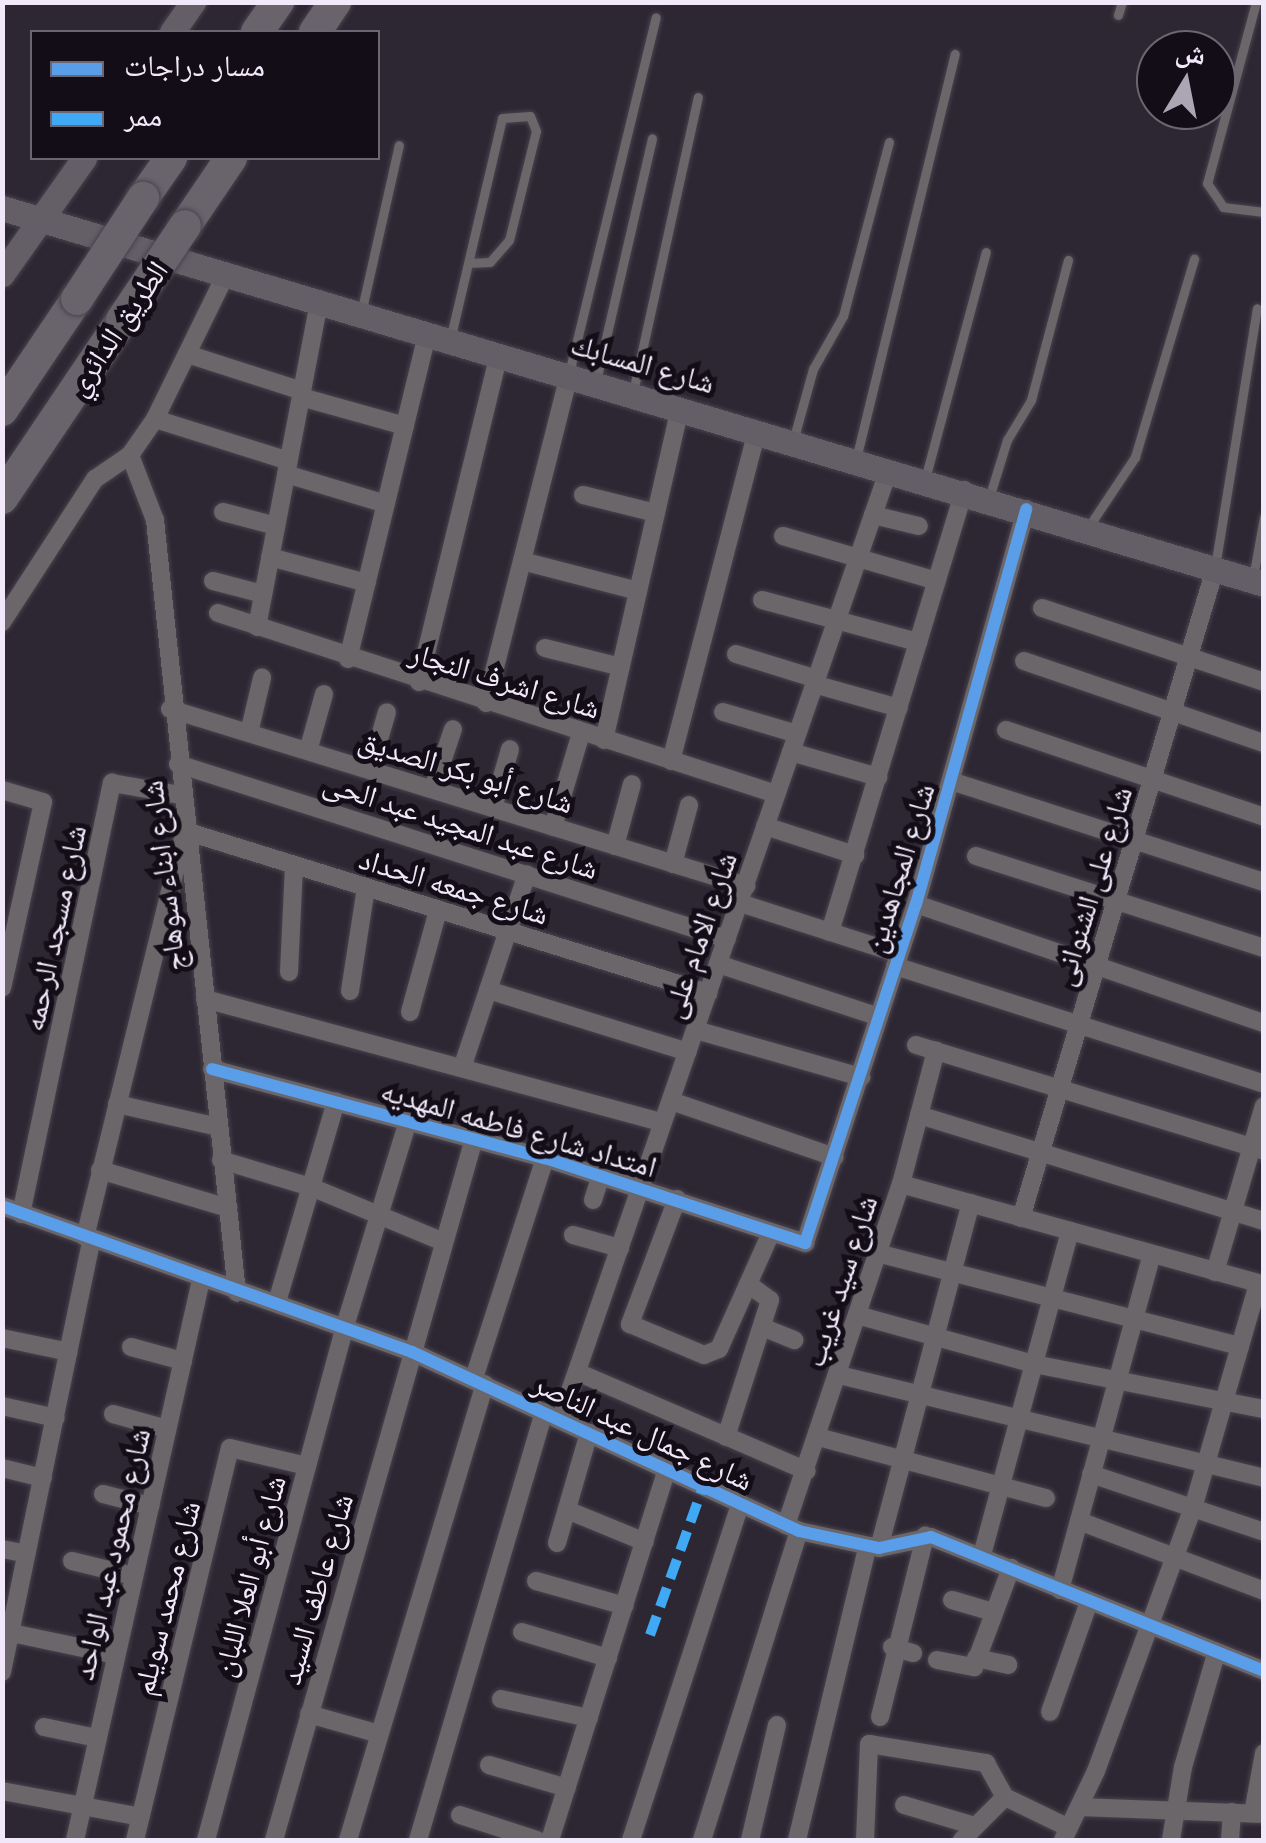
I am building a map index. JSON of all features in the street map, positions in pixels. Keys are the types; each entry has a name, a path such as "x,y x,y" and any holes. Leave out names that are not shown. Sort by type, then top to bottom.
{"highway":[{"path":"258,30 278,2"},
{"path":"315,30 335,2"},
{"name":"الطريق الدائري","path":"2,410 169,160"},
{"name":"الطريق الدائري","path":"2,498 230,160"}],"street":[{"path":"173,30 193,2"},
{"path":"2,274 83,160"},
{"name":"شارع المسابك","path":"2,208 964,490 1258,582"},
{"path":"2,622 95,478 130,456 155,418 225,276"},
{"path":"257,627 319,303"},
{"path":"348,659 405,426 439,339"},
{"path":"187,354 405,426"},
{"path":"419,682 499,356"},
{"path":"486,703 568,376"},
{"path":"604,740 680,408"},
{"path":"155,418 386,504"},
{"path":"672,761 756,430"},
{"name":"شارع ابناء سوهاج","path":"130,456 155,520 170,708 237,1294"},
{"name":"شارع الامام على","path":"418,1840 552,1416 577,1372 890,469"},
{"path":"830,932 964,490"},
{"path":"582,495 656,512"},
{"name":"شارع المجاهدين","path":"808,1239 916,904 1026,509"},
{"path":"223,512 276,526"},
{"path":"874,515 918,526"},
{"path":"782,536 936,581"},
{"path":"270,557 367,582"},
{"path":"522,561 638,591"},
{"name":"شارع على الشنوانى","path":"1021,1218 1215,569"},
{"path":"213,581 263,594"},
{"path":"762,600 918,642"},
{"path":"1042,608 1264,682"},
{"name":"شارع اشرف النجار","path":"218,613 348,659 776,794"},
{"path":"545,648 621,667"},
{"path":"736,654 899,708"},
{"path":"1024,662 1264,743"},
{"path":"248,733 262,678"},
{"path":"308,751 324,694"},
{"name":"شارع أبو بكر الصديق","path":"170,708 673,864 897,960 1078,1026 1264,1084"},
{"path":"370,770 387,712"},
{"path":"723,712 797,734"},
{"path":"432,789 453,729"},
{"path":"1006,730 1264,816"},
{"path":"553,826 581,732"},
{"path":"493,808 510,749"},
{"path":"791,752 878,777"},
{"name":"شارع عبد المجيد عبد الحى","path":"178,764 727,940"},
{"path":"951,781 1135,837 1264,882"},
{"name":"شارع مسجد الرحمه","path":"21,1214 112,783 181,795"},
{"path":"615,846 632,784"},
{"path":"2,790 43,802 2,988"},
{"path":"673,864 689,806"},
{"path":"765,826 855,855"},
{"path":"2,1672 7,1632 69,1352 100,1170 185,832"},
{"name":"شارع جمعه الحداد","path":"185,832 708,993"},
{"path":"976,856 1264,948"},
{"path":"289,972 294,866"},
{"path":"463,1065 527,874"},
{"path":"350,992 366,888"},
{"path":"916,904 1264,1022"},
{"path":"410,1012 438,910"},
{"path":"718,964 879,1017"},
{"path":"488,990 688,1052"},
{"path":"205,999 463,1065 663,1123"},
{"path":"696,1030 860,1077"},
{"path":"916,1044 1258,1149"},
{"name":"شارع سيد غريب","path":"702,1840 807,1470 901,1184 936,1051"},
{"name":"امتداد شارع فاطمه المهديه","path":"212,1069 641,1186 800,1244 808,1239"},
{"path":"671,1101 835,1157"},
{"path":"276,1302 336,1102"},
{"path":"117,1104 218,1127"},
{"path":"1216,1272 1233,1212 1258,1149 1264,1106"},
{"path":"919,1116 1264,1221"},
{"name":"شارع أبو العلا اللبان","path":"206,1840 345,1326 408,1121"},
{"name":"شارع عاطف السيد","path":"274,1840 474,1139"},
{"path":"348,1840 546,1158"},
{"path":"221,1160 310,1187 444,1242"},
{"path":"100,1170 228,1208"},
{"path":"593,1200 601,1175"},
{"path":"865,1840 870,1744 986,1763 1005,1796 1066,1834 1193,1508 1261,1284 901,1184"},
{"path":"677,1200 633,1328 714,1354 771,1233"},
{"path":"798,1840 873,1548 903,1460 970,1203"},
{"name":"شارع جمال عبد الناصر","path":"2,1206 237,1294 276,1302 412,1352 792,1528 873,1548 924,1536"},
{"path":"982,1556 1070,1232"},
{"path":"572,1235 620,1248"},
{"path":"877,1253 1133,1322 1240,1346"},
{"path":"1060,1590 1152,1254"},
{"name":"شارع محمود عبد الواحد","path":"74,1840 201,1280"},
{"path":"726,1437 769,1294 748,1284"},
{"path":"857,1315 1034,1364 1264,1409"},
{"path":"762,1326 794,1340"},
{"path":"2,1338 69,1352"},
{"path":"130,1347 183,1361"},
{"path":"577,1372 807,1470"},
{"path":"838,1375 1100,1443 1264,1478"},
{"path":"2,1406 56,1418"},
{"path":"114,1414 167,1429"},
{"path":"557,1543 590,1433"},
{"path":"818,1437 1046,1498"},
{"name":"شارع محمد سويلم","path":"135,1840 230,1448 307,1466"},
{"path":"2,1468 44,1478"},
{"path":"550,1840 667,1470"},
{"path":"1092,1474 1264,1532"},
{"path":"103,1494 150,1506"},
{"path":"631,1840 740,1505"},
{"path":"567,1510 645,1542"},
{"path":"1079,1521 1264,1591"},
{"path":"880,1716 892,1648 924,1536 1264,1671"},
{"path":"2,1549 27,1554"},
{"path":"72,1562 133,1576"},
{"path":"937,1660 972,1668 1011,1568"},
{"path":"536,1580 625,1606"},
{"path":"952,1600 993,1612"},
{"path":"1050,1712 1089,1602"},
{"path":"7,1632 116,1655"},
{"path":"522,1632 608,1658"},
{"path":"892,1648 912,1653"},
{"path":"1171,1840 1174,1810 1216,1654"},
{"path":"976,1658 1008,1666"},
{"path":"501,1698 589,1718"},
{"path":"309,1714 379,1734"},
{"path":"750,1840 777,1724"},
{"path":"44,1727 98,1738"},
{"path":"1079,1807 1258,1813 1264,1753"},
{"path":"489,1765 567,1788"},
{"path":"2,1791 141,1817"},
{"path":"904,1805 966,1833 1005,1796"},
{"path":"1230,1840 1232,1812"},
{"path":"460,1815 537,1840"}],"lane":[{"path":"1118,14 1122,2"},
{"path":"1256,2 1208,183 1223,207 1264,212"},
{"path":"568,376 656,17"},
{"path":"856,460 955,54"},
{"path":"632,394 698,97"},
{"path":"439,339 468,262 502,118 530,116 536,131 509,240 490,262 468,262"},
{"path":"595,384 652,138"},
{"path":"793,441 817,358 843,316 889,142"},
{"path":"360,315 399,146"},
{"path":"924,479 986,252"},
{"path":"1087,528 1135,457 1194,259"},
{"path":"989,498 1007,440 1031,400 1068,260"},
{"path":"1215,569 1257,308"},
{"path":"1258,582 1264,517"}],"marked path":[{"path":"650,1635 703,1487"}],"cycle path":[{"path":"212,1069 545,1158 805,1243 916,904 1026,509"},
{"path":"2,1206 412,1352 799,1531 879,1548 931,1537 1264,1671"}]}
